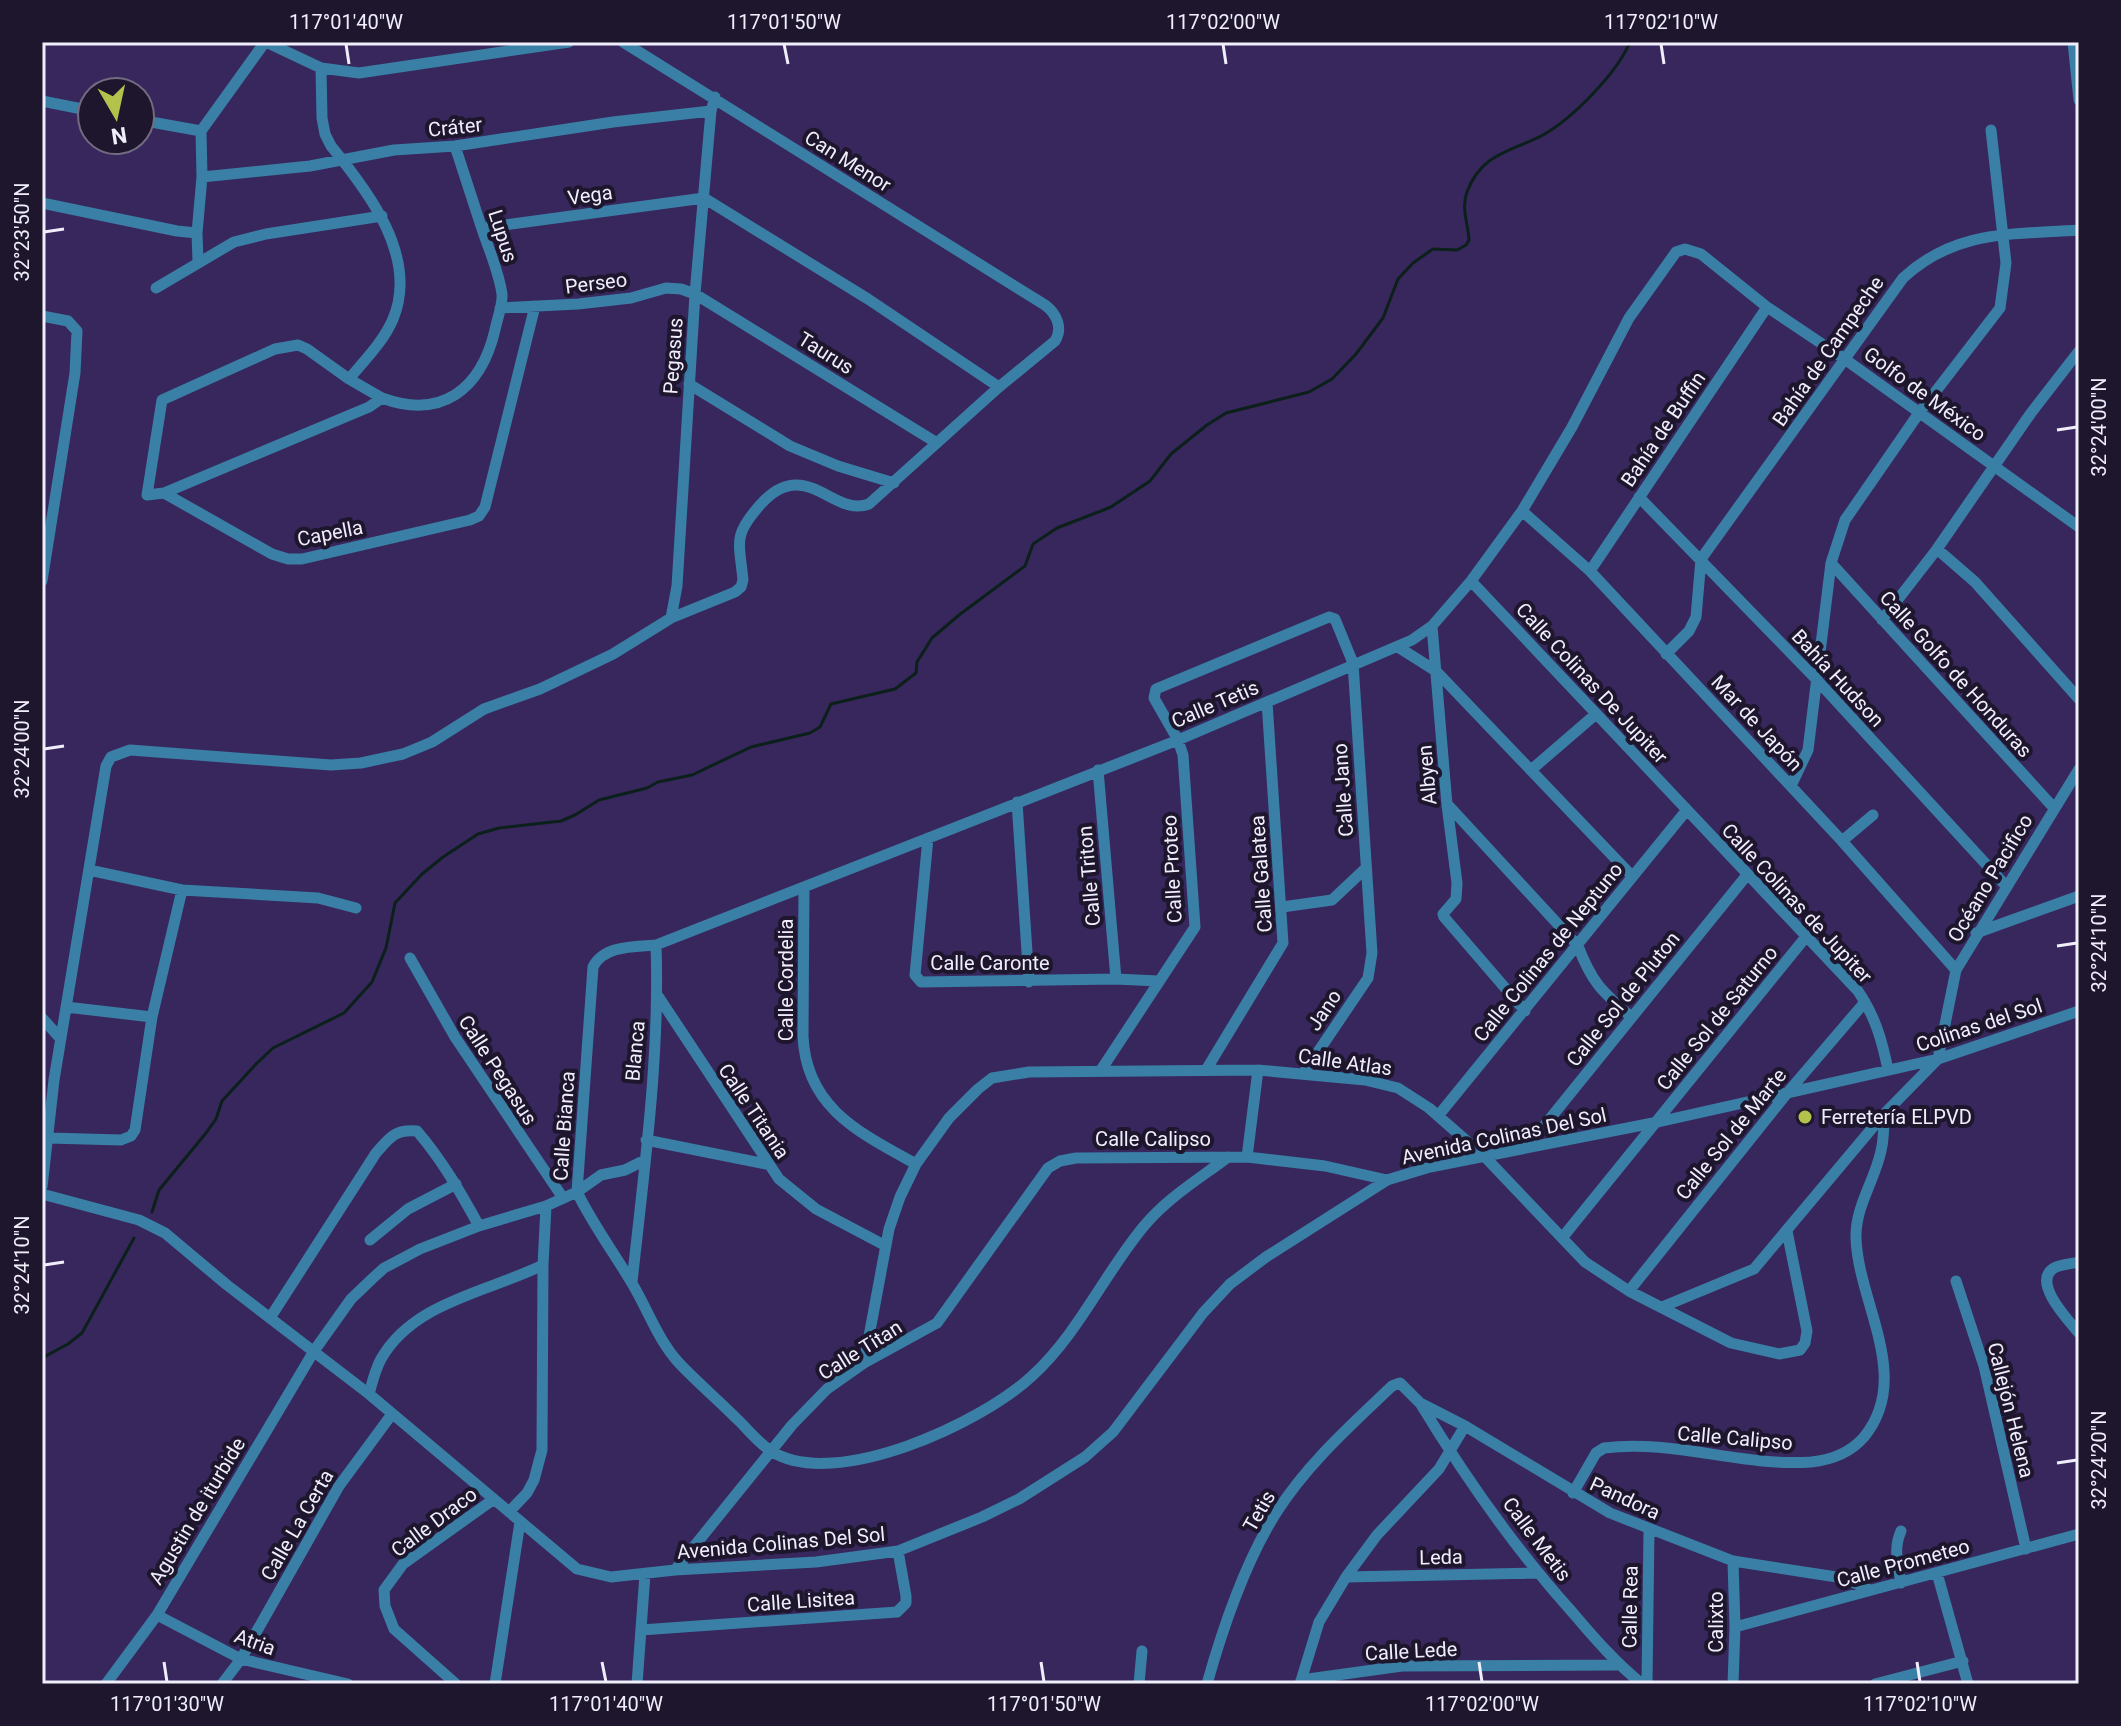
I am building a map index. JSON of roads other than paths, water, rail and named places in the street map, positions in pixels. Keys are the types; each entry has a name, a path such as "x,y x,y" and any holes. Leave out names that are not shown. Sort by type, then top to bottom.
{"street":[{"path":"198,261 201,131 265,42 321,68 359,73 569,42"},
{"name":"Can Menor","path":"623,42 1054,311 1059,327 1055,341 999,387"},
{"path":"2075,45 2079,100"},
{"path":"321,68 325,134 382,216 393,244 400,283 393,318 371,353 349,379"},
{"name":"Pegasus","path":"671,618 677,586 695,294 711,111 715,97"},
{"path":"42,101 76,108"},
{"name":"Cráter","path":"202,177 310,166 394,150 455,146 711,111"},
{"path":"156,123 201,131"},
{"path":"1791,786 1808,750 1831,563 1838,538 1853,504 2000,308 2006,263 1991,130"},
{"name":"Lupus","path":"164,493 147,495 162,400 275,349 288,346 307,349 382,398 412,405 432,406 446,402 471,383 493,339 502,297 455,146"},
{"path":"42,1187 66,1007 106,766 111,757 121,751 180,752 331,765 377,760 432,742 484,709 577,672 671,618 741,587 739,533 772,492 789,485 800,485 862,507 894,483 999,387 868,299 704,198"},
{"name":"Vega","path":"482,228 704,198"},
{"path":"42,203 197,233"},
{"path":"156,288 234,242 382,216"},
{"name":"Bahía de Campeche","path":"1701,559 1846,360 1889,295 1919,263 1953,244 2002,234 2079,230"},
{"name":"Golfo de México","path":"1670,257 1685,249 1701,254 1767,307 2079,527"},
{"name":"Calle Tetis","path":"597,960 608,952 656,945 1178,740 1353,663 1398,647 1432,626 1471,581 1522,511 1572,427 1629,318 1670,257"},
{"name":"Perseo","path":"500,308 631,298 666,288 695,294"},
{"name":"Taurus","path":"695,294 937,443"},
{"name":"Capella","path":"164,493 272,554 288,559 302,559 479,516 485,507 535,306"},
{"name":"Bahía de Buffin","path":"1590,571 1767,307"},
{"path":"42,316 68,321 77,331 75,373 42,581"},
{"path":"1882,620 1937,549 1993,466 2079,351"},
{"path":"689,384 790,446 838,466 894,483"},
{"path":"164,493 369,407 382,398"},
{"name":"Bahía Hudson","path":"1639,497 1816,679 2007,887"},
{"name":"Mar de Japón","path":"1522,511 1590,571 1842,841 1956,970"},
{"path":"1937,549 1975,582 2079,699"},
{"path":"1666,654 1689,631 1696,617 1701,559"},
{"name":"Calle Golfo de Honduras","path":"1831,563 2054,808"},
{"name":"Calle Colinas De Jupiter","path":"1471,581 1686,811"},
{"name":"Calle Jano","path":"1154,693 1156,689 1332,617 1353,663 1371,965"},
{"name":"Albyen","path":"1432,626 1457,892 1444,917 1525,1011"},
{"path":"1398,647 1436,671 1632,876"},
{"name":"Calle Proteo","path":"1101,1070 1195,927 1184,770 1178,740 1154,693"},
{"name":"Calle Galatea","path":"1206,1070 1279,952 1283,934 1267,702"},
{"path":"1531,770 1596,714"},
{"name":"Océano Pacifico","path":"1938,1059 1956,970 2079,769"},
{"name":"Calle Triton","path":"1098,770 1116,979"},
{"path":"1017,802 1029,982"},
{"path":"1447,805 1578,946 1598,988 1631,1017"},
{"name":"Calle Colinas de Jupiter","path":"1686,811 1858,991 1882,1038 1888,1070"},
{"name":"Calle Colinas de Neptuno","path":"1438,1116 1686,811"},
{"path":"1842,841 1873,815"},
{"name":"Calle Caronte","path":"928,838 917,980 1158,981"},
{"path":"1282,907 1332,900 1366,868"},
{"path":"89,870 182,890 318,898 356,908"},
{"name":"Calle Sol de Pluton","path":"1527,1147 1747,875"},
{"name":"Calle Cordelia","path":"804,887 803,1030 809,1073 833,1110 849,1124 916,1164"},
{"path":"49,1138 107,1141 131,1136 135,1130 152,1017 182,890"},
{"path":"1976,933 2079,896"},
{"name":"Calle Sol de Saturno","path":"1562,1238 1805,938"},
{"name":"Blanca","path":"632,1282 658,996 656,945"},
{"name":"Calle Pegasus","path":"410,958 455,1037 563,1198"},
{"name":"Calle Bianca","path":"509,1512 527,1493 534,1480 542,1450 539,1267 546,1206 577,1192 593,967 597,960"},
{"name":"Jano","path":"1303,1074 1368,978 1371,965"},
{"name":"Calle Titania","path":"658,996 766,1164 779,1179 816,1209 886,1246"},
{"name":"Calle Sol de Marte","path":"1629,1291 1788,1092 1865,1002"},
{"path":"66,1007 152,1017"},
{"name":"Colinas del Sol","path":"1888,1070 1938,1059 2079,1011"},
{"path":"42,1018 61,1039"},
{"path":"1662,1307 1754,1269 1884,1114 1938,1059"},
{"path":"1247,1157 1258,1070"},
{"name":"Calle Atlas","path":"864,1363 895,1208 916,1164 949,1118 992,1078 1029,1072 1258,1070 1365,1080 1398,1088 1438,1116 1486,1158 1596,1271 1731,1343 1779,1354 1800,1350 1807,1331 1787,1231"},
{"name":"Avenida Colinas Del Sol","path":"42,1194 104,1209 153,1226 369,1394 577,1569 611,1577 816,1562 898,1551 1006,1505 1085,1457 1113,1432 1203,1313 1230,1284 1266,1257 1387,1180 1430,1167 1658,1122 1888,1070"},
{"name":"Calle Calipso","path":"1573,1493 1596,1453 1604,1448 1694,1450 1782,1462 1813,1462 1838,1457 1858,1444 1872,1427 1881,1407 1885,1386 1878,1333 1858,1260 1856,1235 1881,1151 1884,1114"},
{"path":"270,1318 369,1164 390,1137 403,1130 417,1131 456,1184 479,1226"},
{"path":"646,1140 766,1164"},
{"name":"Calle Calipso","path":"1060,1161 1098,1157 1247,1157 1325,1166 1387,1180"},
{"path":"645,1160 625,1170 601,1175 577,1192 587,1213 632,1282 660,1337 678,1362 771,1451 792,1459 818,1463 875,1456 923,1441 958,1426 1031,1377 1067,1338 1143,1226 1170,1200 1228,1157"},
{"name":"Calle Titan","path":"675,1570 818,1397 864,1363 937,1323 1048,1168 1060,1161"},
{"path":"370,1240 408,1209 456,1184"},
{"name":"Agustin de iturbide","path":"106,1684 157,1615 314,1351 351,1299 384,1268 420,1249 479,1226 546,1206"},
{"path":"2079,1262 2053,1269 2047,1274 2048,1293 2073,1318 2079,1333"},
{"path":"369,1394 380,1361 411,1323 428,1312 539,1267"},
{"name":"Callejón Helena","path":"1956,1281 1984,1366 2026,1549"},
{"name":"Pandora","path":"1392,1386 1403,1383 1420,1403 1465,1426 1573,1493 1649,1530 1733,1561 1843,1578 1870,1590"},
{"name":"Tetis","path":"1207,1684 1233,1600 1275,1515 1322,1454 1392,1386"},
{"name":"Calle Metis","path":"1420,1403 1449,1452 1537,1573 1618,1665 1644,1684"},
{"name":"Calle La Certa","path":"241,1659 339,1486 392,1414"},
{"path":"1301,1682 1319,1622 1346,1577 1377,1535 1439,1469 1465,1426"},
{"name":"Calle Draco","path":"456,1684 394,1629 385,1606 384,1590 403,1564 494,1499"},
{"path":"495,1684 520,1522"},
{"name":"Calle Rea","path":"1644,1684 1649,1530"},
{"path":"1901,1531 1896,1542 1896,1554 1901,1583"},
{"name":"Calle Prometeo","path":"1735,1627 2079,1534"},
{"name":"Calle Lisitea","path":"641,1630 897,1612 906,1603 898,1551"},
{"name":"Calixto","path":"1733,1561 1733,1684"},
{"name":"Leda","path":"1346,1577 1537,1573"},
{"path":"1937,1573 1968,1684"},
{"path":"637,1684 645,1574"},
{"name":"Atria","path":"157,1615 241,1659 348,1684"},
{"path":"1139,1684 1142,1651"},
{"path":"222,1684 241,1659"},
{"path":"1877,1684 1963,1661"},
{"name":"Calle Lede","path":"1301,1682 1402,1666 1618,1665"}],"waterway":[{"path":"152,1212 159,1190 216,1119 222,1101 257,1063 273,1048 344,1013 372,982 386,948 395,903 443,857 478,834 499,828 561,821 599,800 692,775 751,747 810,733 820,727 831,704 895,689 916,673 917,662 932,638 1025,566 1033,544 1057,528 1111,507 1150,481 1171,454 1226,413 1309,392 1332,379 1383,318 1398,279 1413,263 1433,249 1457,250 1466,245 1469,240 1465,198 1481,169 1499,155 1543,135 1567,118 1605,81 1630,42"},
{"path":"42,1358 82,1333 134,1238"}],"place":[{"name":"Ferretería ELPVD","path":"1805,1117"}]}
